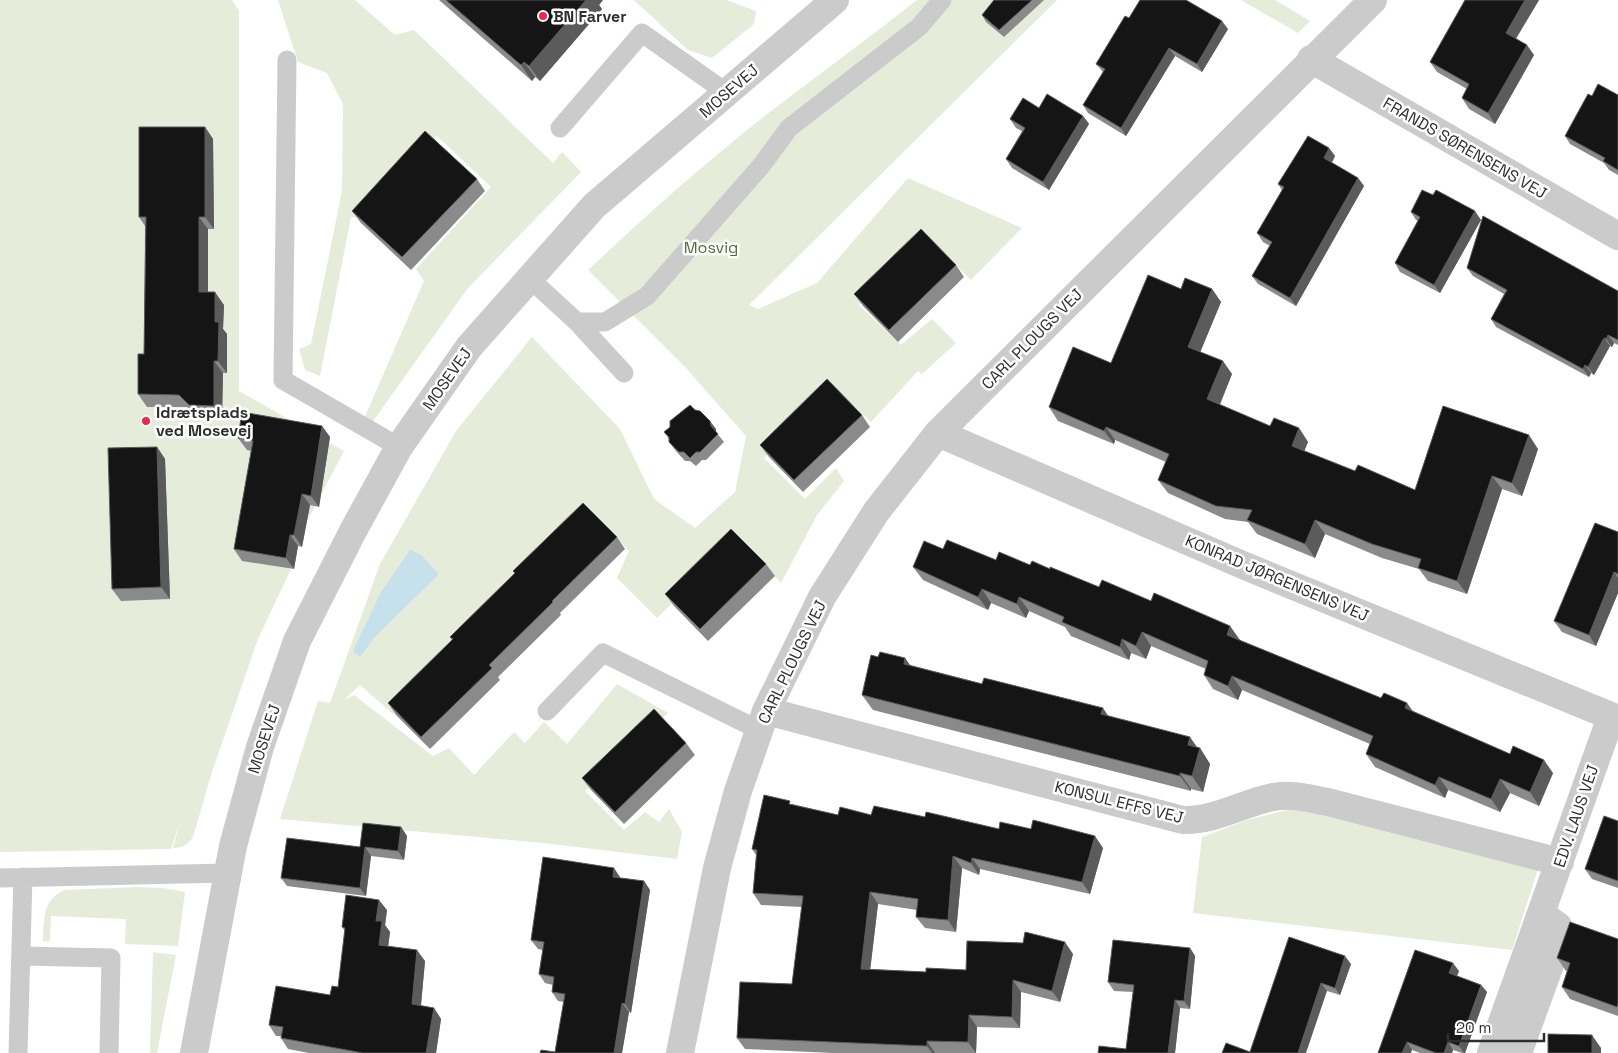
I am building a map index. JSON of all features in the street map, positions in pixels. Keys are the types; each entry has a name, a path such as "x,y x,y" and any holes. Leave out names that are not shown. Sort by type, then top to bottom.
{"street":[{"name":"MOSEVEJ","path":"194,1053 228,873 260,747 297,641 353,531 399,447 469,347 594,206 835,0"},
{"name":"CARL PLOUGS VEJ","path":"680,1053 717,868 738,791 762,721 822,597 876,512 938,433 1373,0"},
{"name":"FRANDS SØRENSENS VEJ","path":"1312,60 1618,236"},
{"name":"KONRAD JØRGENSENS VEJ","path":"938,433 1246,566 1614,718"},
{"name":"EDV. LAUS VEJ","path":"1491,1053 1614,718"},
{"name":"KONSUL EFFS VEJ","path":"762,721 1183,820 1196,820 1225,813 1275,796 1294,797 1328,802 1560,862"},
{"path":"1518,1053 1559,940 1558,926 1542,914"}],"lane":[{"path":"578,322 605,322 647,296 761,166 789,128 919,27 942,0"},
{"path":"560,128 642,33 727,93"},
{"path":"287,60 283,380 399,447"},
{"path":"529,278 578,322 624,373"},
{"name":"CARL PLOUGS VEJ","path":"547,711 604,653 762,721"},
{"path":"0,878 228,873"},
{"path":"18,1053 23,877"},
{"path":"21,956 111,958 109,1053"}],"green space":[{"name":"Idrætsplads ved Mosevej","path":"0,0 232,0 239,11 239,391 344,451 283,567 291,569 258,639 212,772 193,837 187,844 173,848 180,821 171,849 0,852"},
{"path":"278,0 355,0 395,35 414,30 553,163 562,152 581,172 468,288 371,424 363,421 424,281 416,269 491,187 437,136 361,218 351,217 320,376 305,370 299,349 311,344 342,191 343,104 327,73 298,62"},
{"path":"634,0 726,0 756,11 754,24 712,58 688,50"},
{"name":"Mosvig","path":"917,0 1057,0 749,305 758,309 817,283 908,178 1022,228 971,280 928,237 859,305 901,345 932,319 956,343 922,374 918,371 871,422 835,388 764,458 805,499 836,468 844,481 817,515 781,583 739,537 657,618 617,578 629,551 592,512 393,714 360,685 344,700 354,695 433,756 449,748 474,775 514,732 525,743 544,722 567,744 617,684 668,713 585,791 624,830 645,812 659,822 669,809 682,832 677,859 543,843 280,819 318,701 330,703 380,564 456,431 532,337 620,429 654,499 695,528 735,492 746,436 685,367 588,270 726,147"},
{"path":"1241,0 1275,0 1310,21 1298,33"},
{"path":"1291,809 1341,817 1538,869 1512,950 1193,913 1202,837 1247,820"},
{"path":"138,887 164,888 185,892 178,946 125,944 126,919 51,916 50,941 43,941 44,918 48,905 57,894 64,890"},
{"path":"153,952 176,955 157,1053 150,1053"}],"water":[{"path":"410,550 421,555 439,574 374,638 360,657 353,651 381,592"}],"building":[{"path":"446,0 586,0 529,66 524,62 521,65"},
{"path":"994,0 1032,0 999,30 982,15"},
{"path":"1140,0 1186,0 1222,21 1197,64 1169,48 1121,128 1083,105 1105,69 1096,64 1125,16 1129,18"},
{"path":"1465,0 1525,0 1506,33 1527,45 1488,113 1462,98 1469,84 1430,62"},
{"path":"1598,84 1618,95 1618,170 1603,161 1605,158 1565,136 1588,94 1592,96"},
{"path":"1047,94 1083,116 1043,182 1006,159 1025,128 1010,119 1023,98 1039,108"},
{"path":"139,127 205,127 205,217 199,217 199,292 215,292 215,322 219,322 218,361 214,361 214,406 189,405 179,395 138,394 138,354 144,354 146,217 139,217"},
{"path":"425,131 477,179 402,257 352,211"},
{"path":"1308,136 1329,148 1324,158 1358,178 1290,298 1252,276 1272,242 1257,233 1284,187 1278,184"},
{"path":"1422,190 1433,195 1436,190 1475,211 1434,285 1395,263 1420,217 1411,212"},
{"path":"1483,216 1618,291 1618,340 1608,335 1606,339 1604,338 1588,367 1585,365 1583,369 1491,319 1507,290 1467,268"},
{"path":"921,229 956,265 889,330 854,294"},
{"path":"1148,275 1181,289 1185,278 1212,289 1188,347 1223,361 1207,399 1270,426 1274,418 1299,428 1292,446 1355,471 1358,465 1415,490 1443,406 1529,435 1512,483 1492,476 1457,581 1418,568 1421,559 1372,544 1315,520 1305,544 1247,520 1252,510 1216,506 1158,480 1169,454 1106,427 1104,431 1049,407 1073,347 1111,363"},
{"path":"827,379 862,415 794,480 760,445"},
{"path":"690,405 695,410 700,411 710,421 711,426 718,434 700,452 696,452 690,458 684,452 679,452 669,442 669,437 664,432 670,427 670,421"},
{"path":"242,412 322,426 311,496 302,494 294,535 290,535 286,558 234,549 253,441 238,438"},
{"path":"157,447 161,587 112,589 108,448"},
{"path":"583,503 617,537 489,665 492,668 421,737 388,703 453,639 450,637 515,573 513,571"},
{"path":"1595,523 1618,532 1618,574 1614,572 1589,635 1554,621"},
{"path":"731,529 766,564 700,629 665,594"},
{"path":"947,540 996,560 999,552 1030,565 1032,561 1099,587 1102,580 1151,601 1154,593 1230,626 1227,635 1381,698 1384,693 1407,703 1405,708 1510,754 1513,746 1544,760 1530,792 1500,779 1491,799 1439,777 1435,785 1366,754 1373,736 1232,676 1228,686 1204,675 1208,661 1142,632 1136,646 1122,639 1120,647 1062,622 1064,617 1019,597 1017,604 982,589 978,597 913,567 924,541 943,549"},
{"path":"880,652 905,658 904,664 982,684 984,678 1103,708 1101,714 1190,737 1188,745 1200,748 1192,776 1180,773 1180,776 862,695 871,655 878,657"},
{"path":"654,709 686,743 615,812 582,778"},
{"path":"764,795 790,801 789,804 838,815 840,807 871,815 874,806 925,817 926,812 999,829 1000,822 1031,829 1033,820 1095,836 1082,882 972,858 971,863 953,856 948,920 916,917 918,899 870,892 861,969 926,972 926,968 966,970 967,941 1023,943 1025,932 1065,942 1052,991 1013,980 1012,1017 969,1015 968,1042 927,1041 927,1046 737,1038 740,982 792,984 803,896 753,893 757,850 752,849"},
{"path":"1604,816 1618,821 1618,881 1585,869"},
{"path":"363,823 401,827 398,851 365,847 360,888 281,878 287,838 360,847"},
{"path":"543,857 614,868 613,877 644,881 625,1004 622,1003 614,1053 540,1053 541,1050 555,1052 565,994 552,992 554,977 539,974 544,942 531,940"},
{"path":"346,895 379,900 376,921 382,921 379,945 417,950 412,1004 434,1008 426,1053 363,1053 281,1038 283,1027 269,1025 276,986 330,995 332,986 338,987 345,928 342,927"},
{"path":"1570,922 1618,939 1617,1007 1562,987 1570,963 1557,958"},
{"path":"1289,937 1345,956 1335,988 1321,983 1298,1053 1222,1053 1226,1043 1250,1052"},
{"path":"1113,940 1190,948 1184,1001 1175,1000 1168,1053 1098,1053 1099,1046 1126,1049 1134,985 1108,982"},
{"path":"1415,950 1453,963 1449,973 1481,985 1459,1046 1448,1042 1444,1053 1436,1053 1407,1042 1402,1053 1378,1053"},
{"path":"1548,1034 1592,1035 1592,1053 1548,1053"}],"place":[{"name":"BN Farver","path":"543,16"},
{"name":"Idrætsplads ved Mosevej","path":"146,421"}]}
